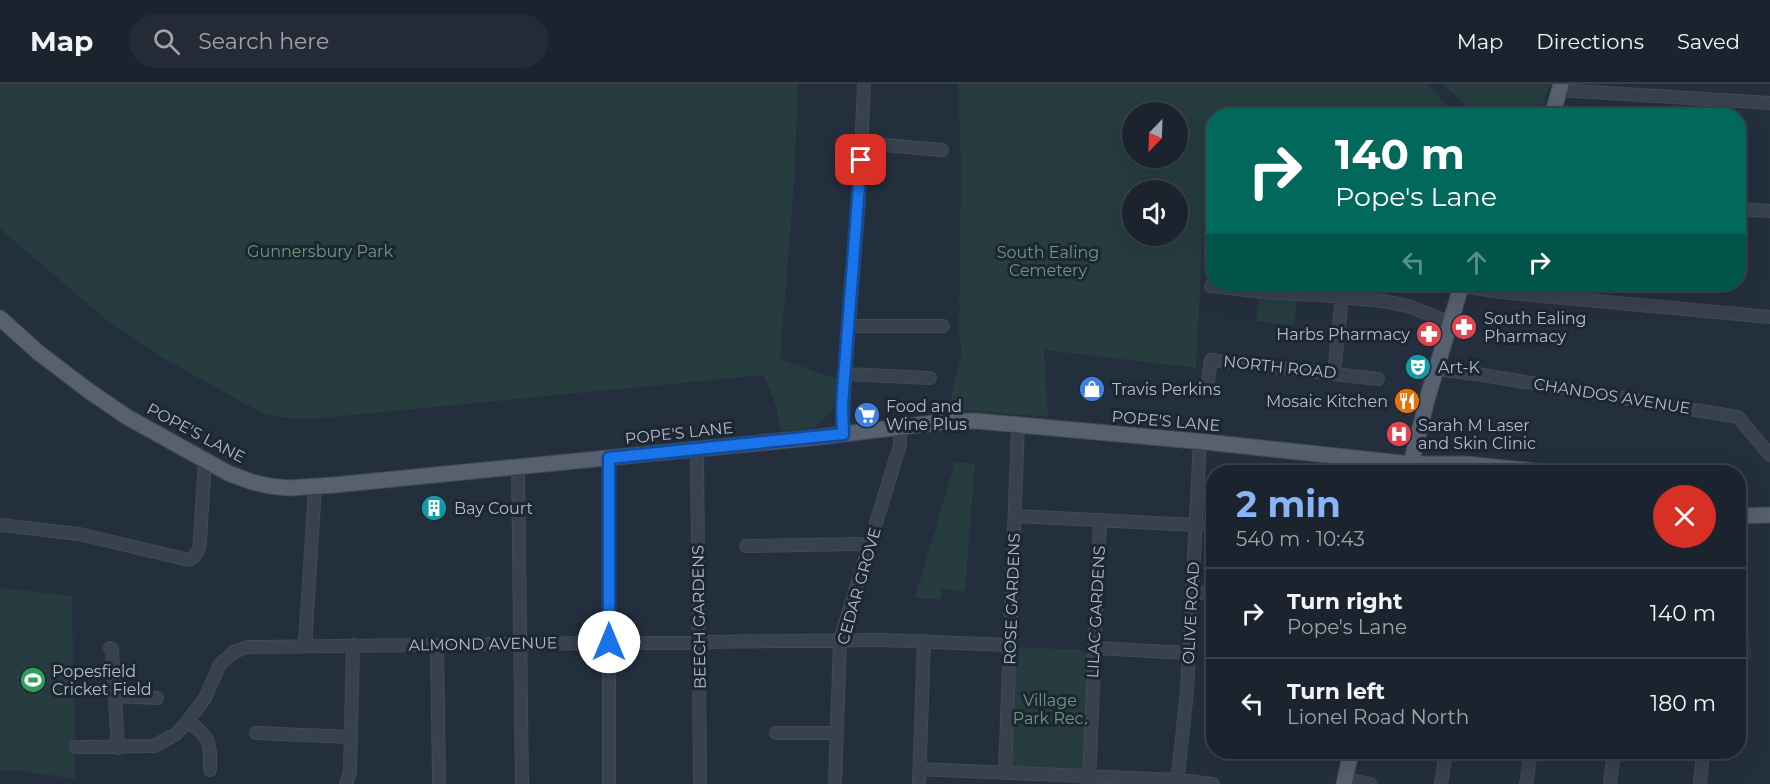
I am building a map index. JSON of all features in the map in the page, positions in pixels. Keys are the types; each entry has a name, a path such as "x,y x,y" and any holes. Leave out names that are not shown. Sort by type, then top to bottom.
{"main road":[{"path":"1554,108 1560,87"},
{"path":"1411,465 1459,291"},
{"name":"POPE'S LANE","path":"0,318 39,353 98,398 136,422 228,473 269,486 315,487 843,434 950,421 1200,441 1387,465"},
{"name":"POPE'S LANE","path":"1451,465 1475,465"},
{"path":"1746,516 1770,515"},
{"path":"1345,781 1350,759"}],"street":[{"path":"843,434 864,84"},
{"path":"1560,87 1770,103"},
{"path":"862,143 942,150"},
{"path":"1746,210 1770,211"},
{"path":"1254,291 1271,293 1287,291"},
{"path":"1313,291 1409,306 1450,323"},
{"path":"1498,291 1770,317"},
{"path":"1334,373 1342,297"},
{"path":"849,326 943,326"},
{"name":"NORTH ROAD","path":"1207,388 1210,360 1378,379"},
{"name":"CHANDOS AVENUE","path":"1436,369 1738,417 1770,455"},
{"path":"845,374 930,378"},
{"name":"ROSE GARDENS","path":"1005,772 1018,425"},
{"name":"CEDAR GROVE","path":"835,784 840,640 900,445 900,428"},
{"name":"OLIVE ROAD","path":"1178,782 1184,734 1200,441"},
{"name":"BEECH GARDENS","path":"697,449 700,784"},
{"path":"609,458 609,784"},
{"path":"0,525 79,534 189,560 195,557 200,540 205,460"},
{"path":"518,467 522,784"},
{"path":"305,646 315,487"},
{"path":"1015,516 1206,525"},
{"name":"LILAC GARDENS","path":"1089,780 1100,520"},
{"path":"746,546 860,544 869,547"},
{"path":"1192,592 1206,593"},
{"name":"ALMOND AVENUE","path":"76,747 154,746 176,734 204,698 220,664 234,652 247,647 840,640 1010,645"},
{"path":"919,784 924,641"},
{"path":"346,784 350,772 353,645"},
{"path":"437,645 440,784"},
{"path":"110,648 116,696 118,748"},
{"path":"1095,648 1188,653"},
{"path":"116,696 157,698"},
{"path":"188,721 204,734 210,744 210,770"},
{"path":"256,733 351,737"},
{"path":"776,733 837,733"},
{"path":"1441,784 1445,759"},
{"path":"1526,784 1530,759"},
{"path":"1610,784 1613,759"},
{"path":"1700,784 1702,759"},
{"path":"919,769 1005,772 1089,780 1213,784"},
{"path":"1345,781 1370,784"}],"green space":[{"name":"Gunnersbury Park","path":"0,84 798,84 794,184 780,359 837,379 833,409 814,428 780,431 777,408 764,375 321,418 292,419 262,413 163,358 108,321 0,229"},
{"name":"South Ealing Cemetery","path":"958,84 1428,84 1450,108 1206,108 1206,194 1196,368 1044,350 1048,417 948,411 962,351 959,337 961,164"},
{"path":"1443,84 1550,84 1542,108 1468,108"},
{"path":"1205,227 1206,227 1206,244 1203,244"},
{"path":"1259,299 1297,301 1294,326 1256,321"},
{"path":"955,462 975,464 965,591 942,589 941,599 915,598"},
{"name":"Popesfield Cricket Field","path":"0,588 72,596 75,779 23,771 0,771"},
{"path":"1746,620 1747,620 1752,660 1746,659"},
{"name":"Village Park Rec.","path":"1021,647 1081,650 1092,658 1088,762 1081,770 1014,768 1009,760 1012,653"}],"place":[{"name":"South Ealing Pharmacy","path":"1464,327"},
{"name":"Harbs Pharmacy","path":"1429,334"},
{"name":"Art-K","path":"1418,367"},
{"name":"Travis Perkins","path":"1092,389"},
{"name":"Mosaic Kitchen","path":"1407,401"},
{"name":"Food and Wine Plus","path":"867,415"},
{"name":"Sarah M Laser and Skin Clinic","path":"1399,434"},
{"name":"Bay Court","path":"434,508"},
{"name":"Popesfield Cricket Field","path":"33,680"}],"route":[{"path":"609,642 609,458 843,434 842,405 861,160"}]}
